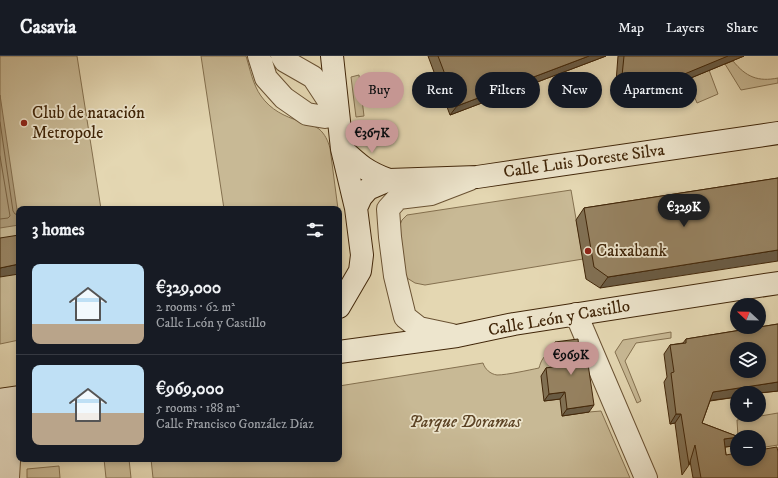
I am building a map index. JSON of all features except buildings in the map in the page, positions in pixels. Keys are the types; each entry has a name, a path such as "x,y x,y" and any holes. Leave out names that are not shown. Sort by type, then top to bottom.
{"street":[{"path":"259,56 266,78 284,98 307,114 325,117 338,115"},
{"path":"282,56 285,60 312,77 338,115"},
{"path":"332,56 342,149 356,208 362,255 360,271 342,302"},
{"name":"Calle Luis Doreste Silva","path":"356,208 361,197 368,189 389,180 477,177 778,133"},
{"name":"Calle Luis Doreste Silva","path":"342,149 361,167 389,180"},
{"path":"457,336 419,328 405,317 395,276 388,209 398,198 431,194 477,177"},
{"name":"Calle León y Castillo","path":"342,352 457,336 514,324 778,283"},
{"path":"576,314 646,478"},
{"path":"8,478 11,427 9,399"}],"green space":[{"path":"0,56 77,56 101,206 16,206 16,341 0,344"},
{"path":"201,56 246,56 256,87 261,96 273,109 283,115 312,125 321,131 330,148 338,206 224,206"},
{"path":"733,61 743,71 753,77 758,79 778,78 778,83 741,90 725,64"},
{"path":"709,70 718,94 697,103 697,75"},
{"path":"354,76 354,101 351,77"},
{"path":"355,108 363,108 364,116 356,117"},
{"path":"571,190 583,259 425,285 415,283 407,278 402,270 400,225 402,220 407,215"},
{"path":"671,332 671,338 636,343 625,361 641,401 637,403 615,352 623,340"},
{"name":"Parque Doramas","path":"573,346 589,412 601,411 630,478 153,478 151,462 342,462 342,386 483,363 492,374 501,375 539,368 546,355 551,352 550,349"},
{"path":"778,413 778,445 766,447 766,430 738,430 737,422 766,422 766,415"},
{"path":"104,462 129,462 131,478 106,478"},
{"path":"59,466 60,478 27,478 27,469"}],"water":[{"path":"0,95 16,206 16,225 0,228"}],"place":[{"name":"Club de natación Metropole","path":"24,123"},
{"name":"Caixabank","path":"588,251"}]}
